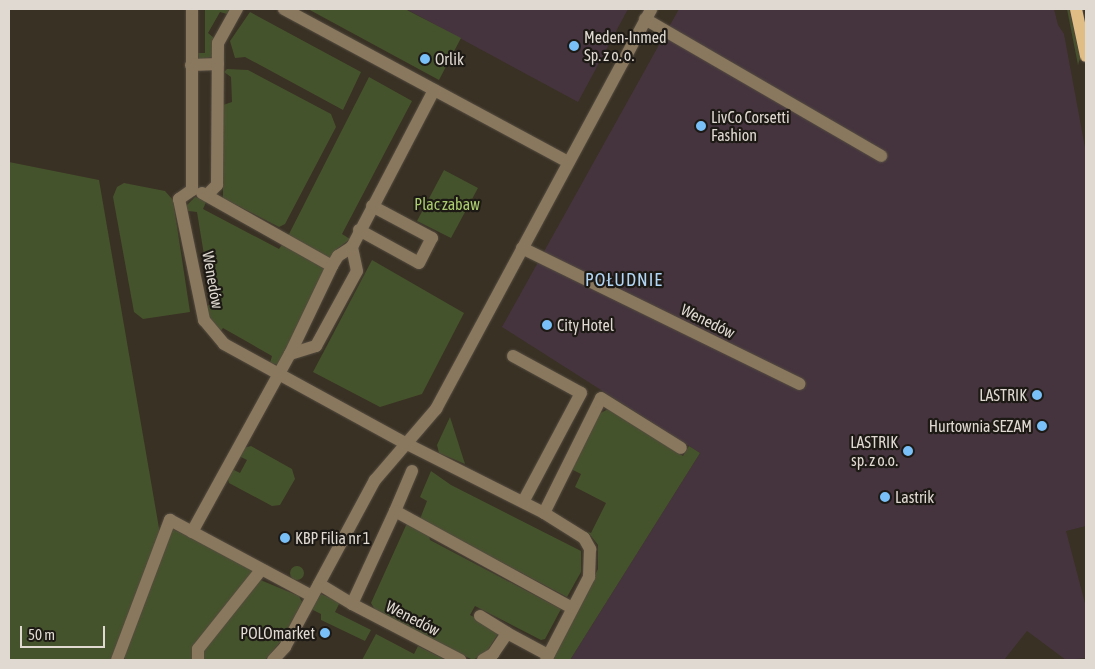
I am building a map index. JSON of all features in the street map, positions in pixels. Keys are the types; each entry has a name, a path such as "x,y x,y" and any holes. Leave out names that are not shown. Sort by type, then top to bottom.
{"main road":[{"path":"1076,9 1086,56"}],"street":[{"path":"192,9 192,190 208,194 332,266"},
{"path":"208,194 217,185 218,43 237,9"},
{"path":"284,9 568,162"},
{"path":"273,660 285,646 375,480 436,409 648,14 881,156"},
{"path":"191,65 218,64"},
{"path":"290,354 316,346 357,271 352,247 359,230 434,90"},
{"name":"Wenedów","path":"192,190 179,199 204,320 224,344 407,444 544,512 576,531 590,549 588,577 547,657 480,616"},
{"path":"359,230 419,263 432,238 372,206"},
{"path":"192,532 290,354 332,266 338,256 352,247"},
{"name":"Wenedów","path":"522,248 799,384"},
{"path":"513,356 581,393 523,502"},
{"path":"544,512 601,398 681,448"},
{"path":"352,604 412,471"},
{"path":"395,511 572,608"},
{"path":"117,660 170,520 312,596"},
{"path":"198,660 198,649 261,570"},
{"name":"Wenedów","path":"319,584 352,604 460,660"},
{"path":"483,660 493,654 507,633"}],"shaded area":[{"path":"406,9 628,9 578,102"},
{"path":"679,9 1054,9 1058,25 1064,34 1086,153 1086,526 1066,531 1086,607 1086,658 1066,660 1027,631 1004,660 570,660 700,453 502,327"}],"green space":[{"path":"205,9 231,9 227,14 220,12 208,33 214,38 212,57 199,60 198,53 205,53"},
{"name":"Orlik","path":"308,9 405,9 461,38 439,80"},
{"path":"1067,9 1069,9 1080,58 1078,65"},
{"path":"250,12 361,72 343,110 245,57 235,58 230,41"},
{"path":"227,69 248,70 331,114 336,127 285,224 279,227 223,198 223,105 232,102 231,77 224,72"},
{"path":"369,77 412,101 342,234 350,239 337,249 329,262 287,238"},
{"path":"9,162 99,180 160,534 112,660 9,660"},
{"name":"Plac zabaw","path":"444,170 478,188 451,238 417,221"},
{"path":"124,183 165,191 173,200 190,312 143,319 134,312 113,197 117,187"},
{"path":"195,197 207,200 203,209 279,249 283,243 327,266 279,365 270,363 272,356 223,328 219,333 214,329 205,307 212,304 197,212 188,211 186,206"},
{"path":"372,260 464,313 422,394 380,407 313,372"},
{"path":"608,409 683,456 689,446 700,453 570,660 553,660 598,569 598,545 588,532 591,533 606,503 575,487 581,474 571,469 599,414"},
{"path":"450,417 465,464 439,453 437,445"},
{"path":"251,446 292,469 295,479 280,505 272,506 229,483 227,475 232,469 240,473 247,460 239,456 243,448"},
{"path":"431,471 451,485 581,551 581,572 567,597 420,519 427,501 420,497"},
{"path":"408,521 428,532 430,540 561,609 545,639 541,640 475,606 470,615 497,629 498,634 487,651 473,660 377,613 371,603"},
{"path":"171,528 251,568 258,579 299,596 302,602 298,610 282,640 265,660 126,660 124,657"},
{"path":"294,566 300,566 304,573 300,580 294,580 290,576 290,570"},
{"path":"321,594 340,602 335,612 371,630 365,641 321,620 321,614 311,609"},
{"path":"376,634 414,654 418,646 446,660 362,660"}],"place":[{"name":"Meden-Inmed Sp. z o. o.","path":"574,46"},
{"name":"Orlik","path":"425,59"},
{"name":"LivCo Corsetti Fashion","path":"701,126"},
{"name":"City Hotel","path":"547,325"},
{"name":"LASTRIK","path":"1037,395"},
{"name":"Hurtownia SEZAM","path":"1042,426"},
{"name":"LASTRIK sp. z o.o.","path":"908,451"},
{"name":"Lastrik","path":"885,497"},
{"name":"KBP Filia nr 1","path":"285,538"},
{"name":"POLOmarket","path":"325,633"}],"district":[{"name":"POŁUDNIE","path":"624,280"}]}
